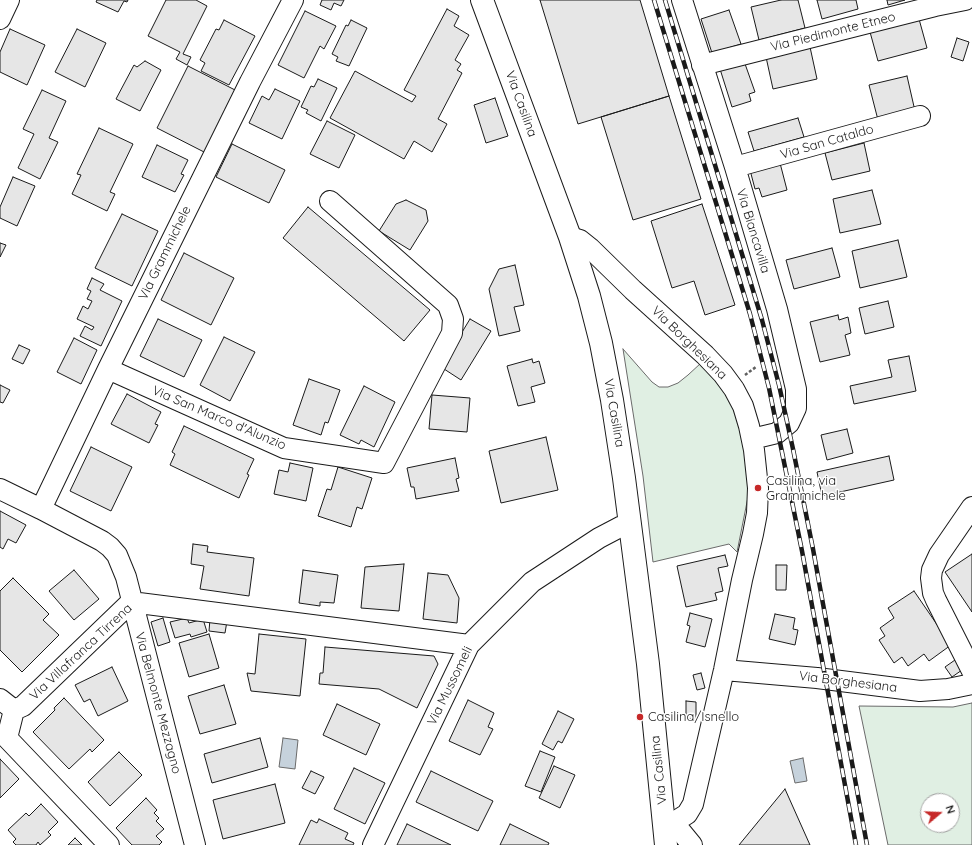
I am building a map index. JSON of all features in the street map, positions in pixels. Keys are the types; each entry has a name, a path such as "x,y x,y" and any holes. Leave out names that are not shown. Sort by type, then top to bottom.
{"main road":[{"name":"Via Casilina","path":"482,0 570,236 586,285 601,343 620,450 668,831"}],"street":[{"path":"0,19 9,0"},
{"name":"Via Grammichele","path":"41,509 108,369 250,82 293,0"},
{"name":"Via Biancavilla","path":"682,0 777,309 797,396 794,415 783,430 772,435 752,439"},
{"name":"Via Piedimonte Etneo","path":"702,65 935,6 965,0"},
{"name":"Via San Cataldo","path":"734,167 920,116"},
{"name":"Via San Marco d'Alunzio","path":"108,369 284,448 384,463 452,332 453,319 448,305 330,202"},
{"name":"Via Borghesiana","path":"570,236 580,240 590,248 633,290 705,355 723,374 734,389 743,406 752,439 758,488 756,512 753,534 724,670 693,804 687,814 668,831"},
{"name":"Via Belmonte Mezzagno","path":"0,489 102,541 114,551 119,560 124,571 195,845"},
{"path":"971,665 933,593 932,570 939,555 972,507"},
{"name":"Via Mussomeli","path":"373,845 468,645 532,582 599,538 620,527 630,524"},
{"name":"Via Villafranca Tirrena","path":"109,845 7,738 7,705 23,706 131,602 468,645"},
{"name":"Via Borghesiana","path":"724,670 817,678 920,691 944,690 972,684"},
{"path":"668,831 692,845"},
{"name":"Via Casilina","path":"668,831 680,845"}],"green space":[{"path":"623,349 652,382 659,387 668,387 678,383 701,363 710,371 739,412 750,487 737,552 729,544 653,562 643,476"},
{"path":"972,703 972,845 888,845 859,706 953,707"}],"shaded area":[{"path":"283,738 298,740 295,769 279,767"},
{"path":"803,758 807,781 795,783 790,761"}],"building":[{"path":"97,0 128,0 127,2 124,1 118,12 96,2"},
{"path":"166,0 196,0 207,6 183,54 191,57 187,65 176,59 180,52 148,36"},
{"path":"322,0 344,0 341,6 334,3 331,10 320,5"},
{"path":"540,0 640,0 669,96 578,124"},
{"path":"781,0 798,0 805,28 759,40 751,7"},
{"path":"817,0 856,0 858,9 822,19"},
{"path":"887,0 905,0 888,5"},
{"path":"447,9 459,16 454,26 469,35 455,60 461,64 457,70 462,73 438,119 447,124 432,152 414,141 404,159 330,118 355,71 412,102 416,96 404,90"},
{"path":"729,10 741,44 712,53 701,19"},
{"path":"305,11 336,26 324,49 320,46 304,78 278,65"},
{"path":"919,19 927,48 878,61 870,32"},
{"path":"224,20 255,36 229,85 201,71 205,63 200,60 216,29 219,30"},
{"path":"351,20 367,28 349,66 336,61 338,57 332,54 346,25 348,26"},
{"path":"10,29 45,45 27,85 0,72 0,52"},
{"path":"77,29 106,43 85,87 55,72"},
{"path":"957,38 969,42 963,61 951,57"},
{"path":"810,47 817,79 773,89 766,57"},
{"path":"145,61 161,70 140,111 116,99 134,65 137,67"},
{"path":"744,61 755,92 749,94 751,101 732,107 720,69"},
{"path":"188,66 237,91 206,153 157,128"},
{"path":"907,76 915,111 878,120 869,85"},
{"path":"318,79 337,88 321,121 306,113 308,110 301,107 311,86 314,87"},
{"path":"275,89 300,101 282,139 249,123 262,96 269,100"},
{"path":"42,90 66,101 49,138 58,142 40,179 18,168 34,134 23,129"},
{"path":"669,96 701,199 633,220 601,117"},
{"path":"495,98 508,136 486,143 474,105"},
{"path":"798,118 804,137 754,151 748,132"},
{"path":"327,121 355,135 339,168 310,154"},
{"path":"99,128 133,144 110,192 115,194 107,211 72,194 81,175 77,174"},
{"path":"864,143 870,171 832,180 825,153"},
{"path":"232,144 285,170 269,203 216,177"},
{"path":"157,145 188,160 181,174 184,175 175,192 142,177"},
{"path":"780,163 787,190 762,197 759,188 755,189 750,170"},
{"path":"13,177 35,186 17,226 0,218 0,207"},
{"path":"872,190 881,224 840,233 833,199"},
{"path":"406,200 426,210 428,221 410,250 379,231 396,204"},
{"path":"702,204 735,305 705,315 694,281 672,288 651,221"},
{"path":"308,207 430,310 404,341 283,238"},
{"path":"122,214 158,231 132,286 95,268"},
{"path":"898,240 907,277 860,288 852,251"},
{"path":"0,243 6,245 0,257"},
{"path":"832,248 840,277 794,289 786,260"},
{"path":"184,253 234,278 211,325 161,300"},
{"path":"515,265 524,305 514,307 520,331 499,336 489,289 499,269"},
{"path":"92,278 104,284 100,290 122,301 101,346 80,336 85,326 92,330 94,327 77,319 83,306 88,309 92,301 87,299 91,291 87,289"},
{"path":"888,301 894,327 865,334 859,308"},
{"path":"838,315 839,320 848,317 851,333 845,335 850,355 820,362 810,322"},
{"path":"158,319 202,340 184,377 140,356"},
{"path":"470,319 491,331 461,380 441,367"},
{"path":"224,337 255,352 230,401 200,385"},
{"path":"74,338 97,350 81,384 57,372"},
{"path":"19,345 30,350 23,364 12,359"},
{"path":"909,356 916,391 854,404 850,386 892,377 888,360"},
{"path":"532,359 533,363 539,361 545,383 531,387 535,402 518,406 507,366"},
{"path":"309,379 340,390 328,423 325,422 321,435 293,425"},
{"path":"0,385 10,390 3,403 0,402"},
{"path":"364,386 395,402 374,447 361,440 359,444 340,435"},
{"path":"127,394 161,412 155,424 158,425 149,443 111,424"},
{"path":"432,395 470,398 467,432 429,429"},
{"path":"184,426 254,459 239,498 170,465 175,454 172,452"},
{"path":"847,429 853,453 827,460 821,435"},
{"path":"546,437 558,490 501,503 489,451"},
{"path":"91,447 132,467 111,511 70,491"},
{"path":"889,456 894,480 822,496 817,472"},
{"path":"455,458 459,478 456,479 459,491 416,499 414,487 411,487 407,468"},
{"path":"290,463 313,468 306,501 274,494 279,470 288,472"},
{"path":"338,467 372,478 362,509 357,507 351,527 318,516 327,489 331,490"},
{"path":"0,511 26,525 16,543 8,539 3,549 0,547"},
{"path":"193,544 208,546 207,552 254,558 249,596 200,589 204,566 191,564"},
{"path":"972,554 972,612 945,572"},
{"path":"725,555 728,566 718,568 723,591 715,593 717,600 686,607 677,566"},
{"path":"404,564 399,611 361,608 365,567"},
{"path":"776,565 787,565 786,590 776,590"},
{"path":"74,570 99,599 74,620 49,591"},
{"path":"303,570 338,575 334,603 320,602 320,606 299,603"},
{"path":"428,573 448,575 459,598 457,623 423,619"},
{"path":"13,578 49,614 43,620 59,635 22,672 0,650 0,591"},
{"path":"914,591 951,645 929,661 924,654 908,666 902,657 894,663 879,640 885,636 880,628 894,618 888,608"},
{"path":"690,613 712,619 705,647 686,642 690,626 687,625"},
{"path":"775,614 795,618 793,629 798,630 795,645 769,639"},
{"path":"163,618 170,642 158,646 151,622"},
{"path":"187,618 189,623 203,619 207,632 191,637 190,634 175,638 170,622"},
{"path":"210,619 227,621 225,633 209,631"},
{"path":"209,634 219,668 189,677 179,643"},
{"path":"259,634 306,639 300,696 251,691 247,673 255,674"},
{"path":"325,647 434,656 438,664 417,708 379,689 319,684 320,673 323,673"},
{"path":"955,660 962,670 952,677 945,667"},
{"path":"112,667 128,701 98,716 90,699 84,702 75,685"},
{"path":"701,673 705,688 697,690 693,675"},
{"path":"224,685 236,724 200,734 188,696"},
{"path":"64,698 104,740 92,752 90,749 69,769 33,732 55,710 54,708"},
{"path":"468,700 494,713 488,727 493,729 480,755 449,741"},
{"path":"686,701 696,702 696,719 686,719"},
{"path":"337,704 380,724 366,755 323,735"},
{"path":"558,711 574,719 562,743 558,741 553,750 542,744"},
{"path":"260,738 268,767 212,783 204,754"},
{"path":"540,751 555,757 541,792 525,786"},
{"path":"119,752 142,775 110,806 88,782"},
{"path":"0,759 19,779 0,798"},
{"path":"554,766 575,775 560,808 539,798"},
{"path":"354,768 385,783 365,824 334,809"},
{"path":"311,771 324,777 315,794 302,788"},
{"path":"431,771 493,801 478,831 416,802"},
{"path":"275,784 285,823 223,839 213,800"},
{"path":"785,789 810,845 739,845"},
{"path":"146,798 157,810 154,813 159,818 156,821 164,829 156,836 162,842 159,845 132,845 116,828"},
{"path":"41,804 58,822 48,832 51,835 40,845 38,842 36,845 16,845 13,842 16,839 8,830 26,813 29,816"},
{"path":"319,819 348,833 345,839 354,843 353,845 299,845 311,820 317,823"},
{"path":"407,824 451,845 397,845"},
{"path":"510,824 549,843 548,845 500,845"},
{"path":"75,838 82,845 68,845"}],"railway":[{"path":"654,0 750,314 769,388 802,551 856,845"},
{"path":"665,0 762,320 779,385 813,549 867,845"}],"place":[{"name":"Casilina, via Grammichele","path":"758,488"},
{"name":"Casilina/Isnello","path":"640,717"}]}
